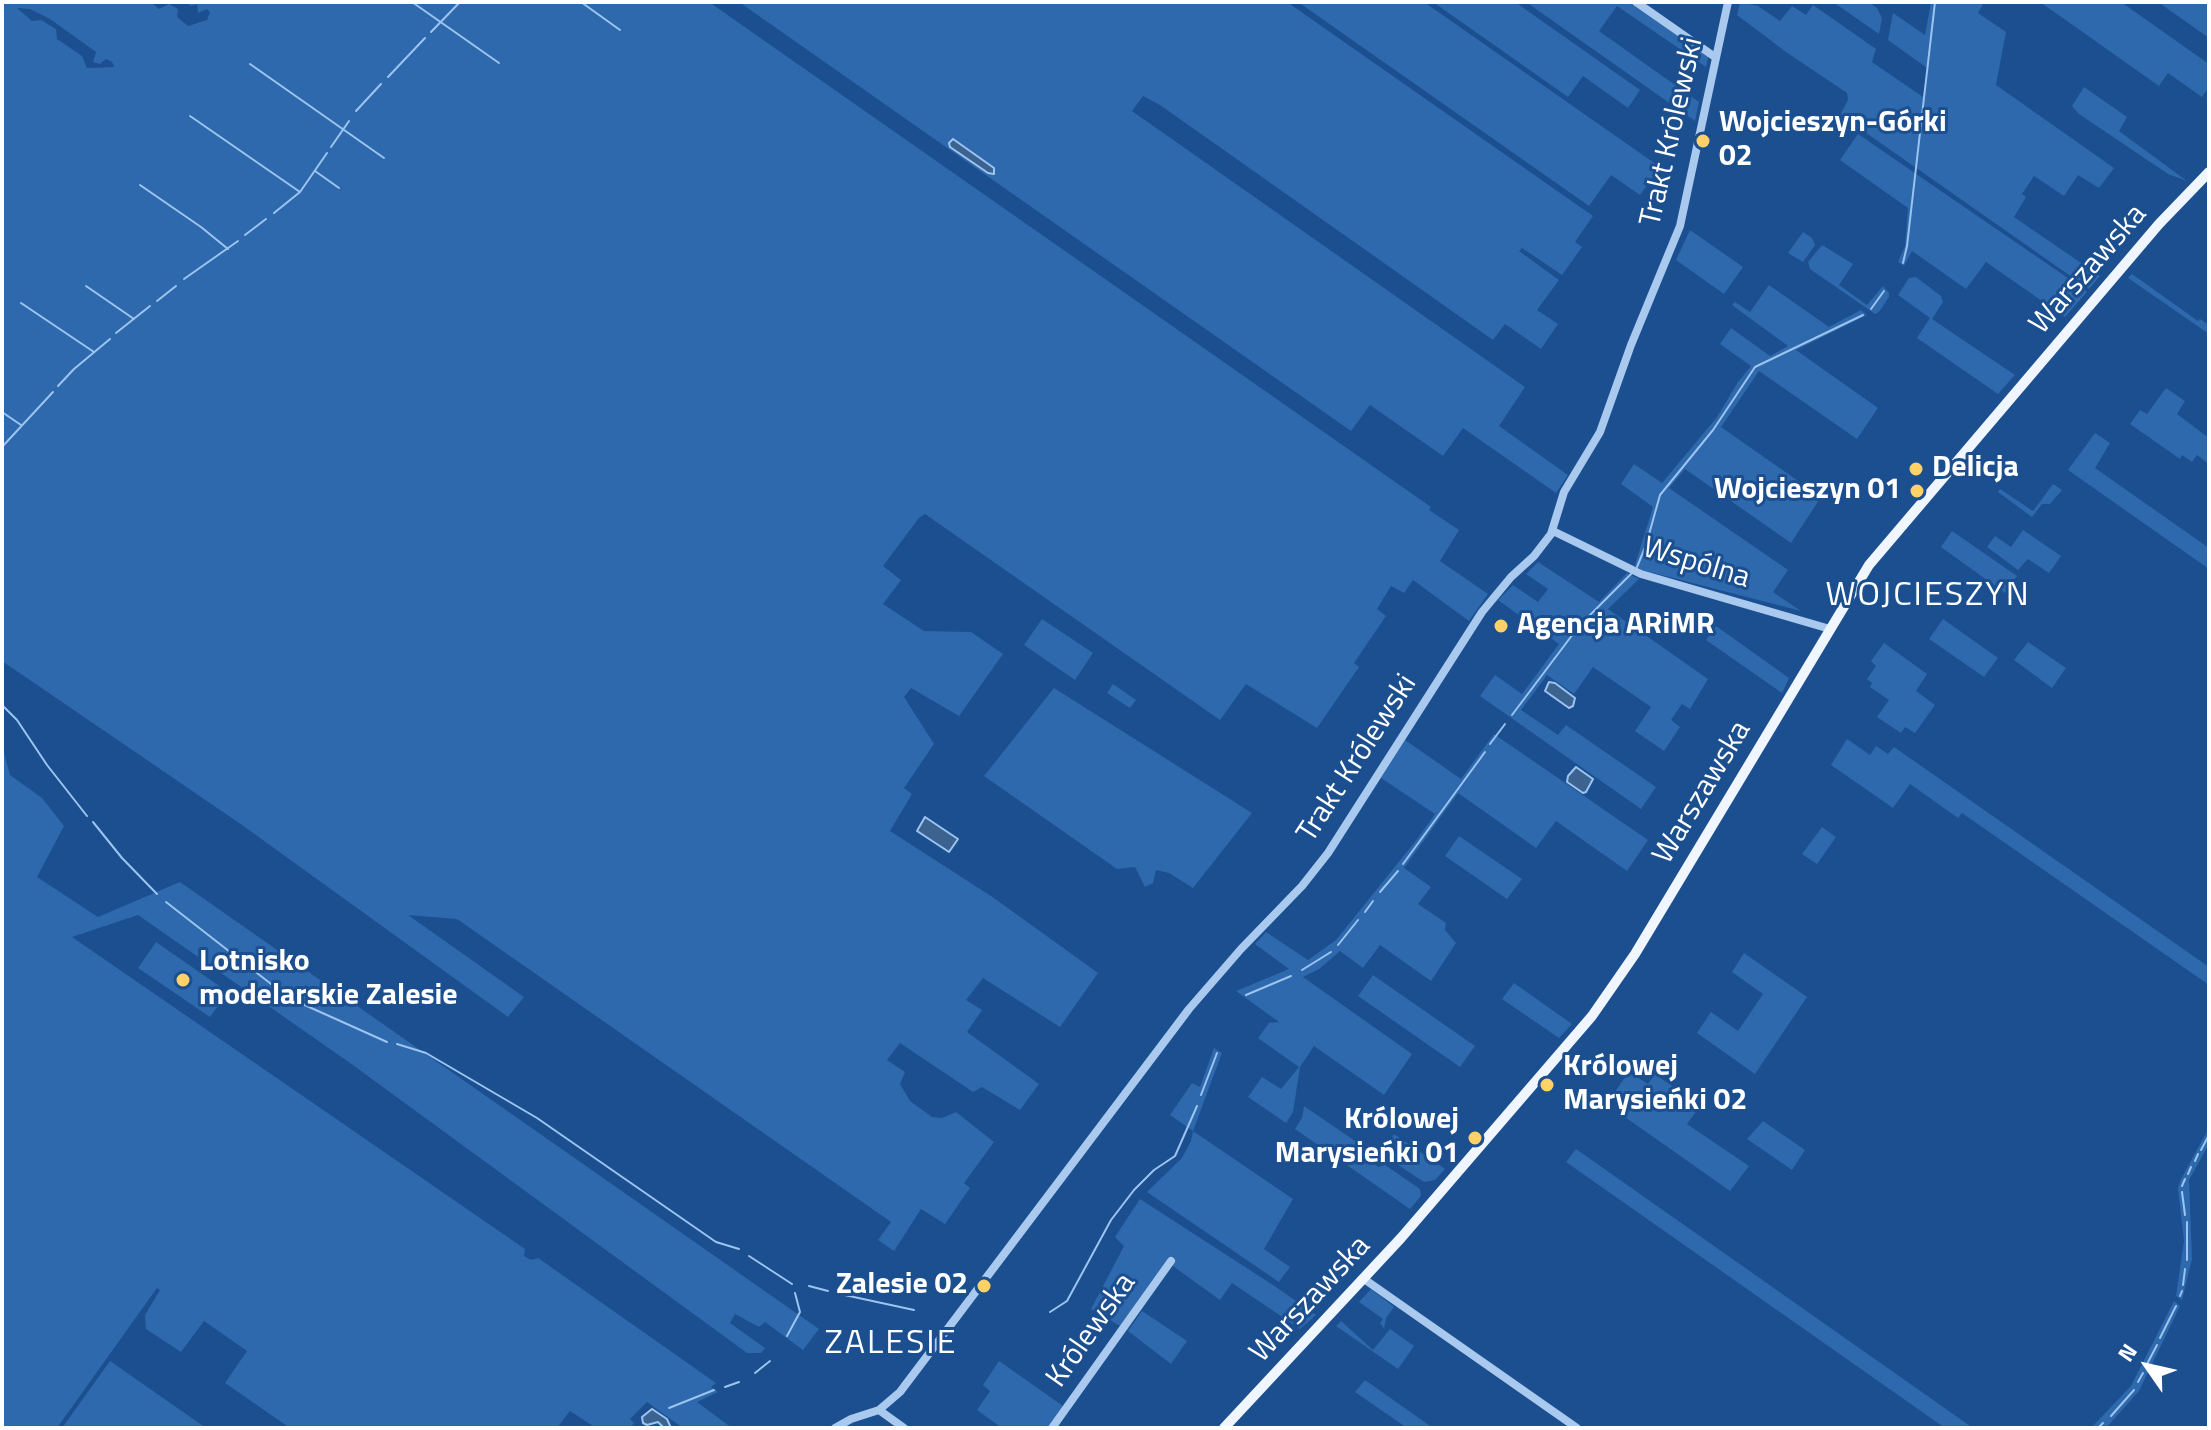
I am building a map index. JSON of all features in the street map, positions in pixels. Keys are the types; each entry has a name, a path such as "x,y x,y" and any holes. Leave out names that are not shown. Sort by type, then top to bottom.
{"main road":[{"name":"Warszawska","path":"1224,1428 1364,1279 1538,1080 1614,987 1869,565 2159,224 2209,172"}],"street":[{"path":"1636,2 1715,57"},
{"name":"Trakt Królewski","path":"835,1428 879,1410 900,1392 1189,1009 1302,886 1328,853 1482,612 1553,531 1564,492 1600,432 1635,334 1680,226 1728,2"},
{"name":"Wspólna","path":"1553,531 1641,574 1830,629"},
{"name":"Królewska","path":"1052,1428 1171,1261"},
{"path":"1364,1279 1577,1428"},
{"path":"879,1410 904,1428"}],"shaded area":[{"path":"2,2 151,2 159,9 169,4 178,9 177,17 188,26 207,20 210,12 207,9 198,13 197,4 191,6 186,2 709,2 1431,507 1429,510 1459,530 1440,561 1488,594 1469,621 1413,580 1404,593 1391,586 1377,609 1386,616 1354,663 1359,667 1317,728 1246,684 1220,720 925,514 919,518 883,566 901,580 883,604 924,631 971,632 1003,654 959,716 911,688 904,697 934,744 904,788 912,794 890,831 994,898 1098,973 1060,1027 983,978 966,1000 982,1010 967,1032 1039,1084 1020,1110 982,1087 973,1092 900,1043 887,1060 905,1072 900,1084 910,1101 932,1117 942,1118 956,1112 994,1142 964,1183 970,1188 945,1224 921,1209 894,1251 878,1240 891,1222 457,919 408,915 524,997 508,1017 242,825 2,661","holes":["17,8 30,9 50,19 96,52 93,62 100,64 106,59 114,67 87,68 82,56 57,39 56,29 41,20 32,21"]},
{"path":"739,2 1287,2 1593,216 1575,242 1582,247 1562,275 1522,248 1519,251 1559,280 1537,310 1558,324 1541,349 1505,324 1493,340 1160,105 1143,96 1132,111 1525,387 1499,426 1568,475 1556,493 1463,428 1443,456 1370,405 1351,431"},
{"path":"1298,2 1424,2 1660,167 1640,195 1611,175 1589,206"},
{"path":"1433,2 1515,2 1640,90 1628,108 1583,76 1568,97"},
{"path":"1526,2 1642,2 1710,50 1706,67 1617,6 1599,31 1699,102 1695,121"},
{"path":"1740,2 1758,6 1780,21 1792,6 1806,15 1813,5 1876,49 1872,62 1923,97 1927,68 1888,40 1893,13 1925,35 1931,2 1984,2 1978,13 2006,32 1996,85 2114,168 2099,188 2078,175 2064,196 2034,176 2022,194 2026,197 2014,217 2100,276 2089,289 1842,116 1848,100 1847,93 1737,15"},
{"path":"1833,2 1868,2 1877,8 1882,18 1879,34"},
{"path":"2040,2 2121,2 2209,64 2209,87 2202,97 2168,73 2159,86"},
{"path":"2158,2 2209,2 2209,38"},
{"path":"2084,87 2127,117 2119,131 2187,181 2168,174 2079,114 2072,106"},
{"path":"1858,134 2087,292 2065,317 1986,262 1966,289 1912,251 1904,266 1898,262 1905,246 1908,208 1840,160"},
{"path":"953,139 994,168 994,174 950,147"},
{"path":"1690,230 1743,267 1724,294 1676,260"},
{"path":"1803,232 1812,238 1815,245 1803,262 1788,253"},
{"path":"1822,245 1853,264 1839,285 1867,305 1883,286 1889,293 1879,312 1875,314 1810,269 1808,262"},
{"path":"2132,274 2198,321 2200,319 2209,325 2209,334 2128,278"},
{"path":"1916,277 1941,296 1943,302 1932,319 2015,375 1998,394 1917,338 1930,318 1898,295 1909,278"},
{"path":"1769,285 1829,327 1861,310 1867,315 1796,350 1878,408 1857,439 1759,371 1721,427 1821,497 1791,543 1685,469 1669,488 1788,570 1773,592 1801,611 1642,570 1635,565 1653,507 1621,484 1634,464 1662,483 1717,417 1751,366 1720,344 1731,328 1770,356 1788,346 1732,305 1735,302 1750,312"},
{"path":"2166,388 2185,401 2177,414 2209,438 2209,464 2197,455 2192,462 2182,455 2180,459 2130,424 2140,410 2147,414"},
{"path":"2095,433 2110,443 2095,468 2209,548 2209,569 2068,470"},
{"path":"2053,484 2062,490 2050,504 2042,504 2032,517 1998,492 2000,489 2033,511"},
{"path":"2023,530 2061,556 2049,573 2028,559 2018,570 1987,547 1995,536 2011,547"},
{"path":"1952,531 2017,576 2005,593 1941,547"},
{"path":"1538,562 1599,602 1627,573 1639,579 1608,609 1708,679 1690,709 1682,704 1671,720 1680,727 1664,751 1635,731 1651,707 1593,667 1574,694 1547,675 1521,710 1558,735 1566,725 1656,787 1641,809 1480,696 1495,675 1522,694 1559,644 1498,600 1513,585 1538,602 1548,589 1526,574"},
{"path":"1042,619 1093,653 1075,680 1024,645"},
{"path":"1943,619 1998,658 1984,677 1929,639"},
{"path":"1716,626 1789,678 1782,693 1706,640"},
{"path":"2028,642 2066,668 2052,688 2014,660"},
{"path":"1884,643 1927,674 1916,691 1935,705 1915,733 1905,727 1901,733 1877,717 1889,700 1870,687 1872,683 1867,679 1876,666 1871,661"},
{"path":"1549,682 1575,698 1573,706 1569,708 1545,691"},
{"path":"1113,684 1136,700 1130,708 1107,693"},
{"path":"1054,688 1252,813 1193,888 1169,873 1156,870 1153,883 1145,887 1135,867 1117,869 984,776"},
{"path":"1494,734 1648,840 1627,871 1556,821 1536,848 1458,793 1404,868 1431,887 1418,904 1446,923 1445,930 1456,943 1431,981 1380,945 1363,968 1340,951 1319,969 1303,977 1412,1054 1384,1095 1314,1046 1300,1067 1293,1112 1286,1123 1248,1097 1262,1077 1281,1089 1299,1067 1258,1038 1269,1023 1279,1022 1236,991 1289,969 1255,944 1266,932 1308,960 1336,940 1418,838 1435,814 1381,778 1405,740 1461,779"},
{"path":"1847,739 1870,755 1876,746 1888,754 1894,747 2209,967 2209,985 1962,813 1958,818 1910,784 1893,808 1831,765"},
{"path":"4,753 10,775 42,798 64,826 37,877 98,917 180,882 819,1329 803,1350 765,1322 759,1327 735,1314 730,1323 765,1348 761,1353 747,1353 350,1063 138,915 72,937 525,1249 524,1256 531,1260 538,1258 716,1383 711,1387 718,1392 697,1402 732,1428 683,1428 647,1402 630,1419 634,1423 630,1428 596,1428 570,1411 557,1428 290,1428 225,1383 247,1351 204,1321 181,1352 146,1329 145,1315 160,1290 157,1288 57,1428 2,1428"},
{"path":"1576,767 1593,779 1583,793 1567,782"},
{"path":"925,817 958,839 949,852 917,831"},
{"path":"1822,827 1836,837 1817,864 1802,854"},
{"path":"1459,836 1522,879 1507,899 1445,856"},
{"name":"Lotnisko modelarskie Zalesie","path":"156,942 228,992 210,1017 138,968"},
{"path":"1744,953 1807,997 1755,1074 1697,1033 1711,1012 1738,1031 1763,994 1732,972"},
{"path":"1373,975 1475,1046 1460,1067 1358,996"},
{"path":"1514,983 1572,1024 1559,1038 1502,999"},
{"path":"1214,1048 1222,1053 1193,1131 1170,1115 1192,1083 1200,1087"},
{"path":"1629,1072 1648,1084 1655,1074 1700,1106 1687,1124 1749,1166 1730,1191 1625,1117 1632,1106 1614,1093"},
{"path":"1304,1106 1374,1154 1370,1161 1378,1167 1385,1165 1420,1189 1421,1196 1410,1209 1295,1129 1302,1118"},
{"path":"1763,1121 1805,1150 1792,1170 1747,1139"},
{"path":"2209,1128 2209,1144 2189,1180 2192,1259 2182,1300 2176,1296 2184,1241 2178,1188"},
{"path":"1193,1131 1293,1199 1264,1249 1290,1267 1279,1282 1147,1192 1182,1158"},
{"path":"1394,1134 1445,1169 1435,1180 1424,1182 1386,1157 1387,1154 1383,1152"},
{"path":"1576,1149 1973,1428 1945,1428 1566,1162"},
{"path":"1140,1199 1316,1315 1300,1329 1232,1283 1220,1300 1173,1266 1172,1259 1120,1326 1091,1309 1124,1246 1115,1237"},
{"path":"1371,1289 1394,1307 1386,1318 1384,1329 1380,1323 1383,1319 1359,1302"},
{"path":"2174,1301 2180,1306 2139,1391 2106,1428 2091,1428 2131,1386"},
{"path":"1142,1311 1187,1341 1171,1364 1128,1331"},
{"path":"1341,1321 1373,1350 1390,1329 1414,1346 1398,1369 1336,1326"},
{"path":"110,1361 206,1428 62,1428"},
{"path":"999,1361 1063,1406 1048,1428 1002,1428 977,1410 990,1391 983,1385"},
{"path":"1365,1380 1433,1428 1407,1428 1355,1392"},
{"path":"652,1409 667,1419 671,1428 664,1428 658,1422 643,1423 642,1417"}],"waterway":[{"path":"412,2 499,63"},
{"path":"431,32 460,2"},
{"path":"581,2 620,30"},
{"path":"1903,263 1935,2"},
{"path":"388,77 425,38"},
{"path":"250,64 384,158"},
{"path":"356,111 381,84"},
{"path":"190,116 300,192"},
{"path":"331,147 349,121"},
{"path":"274,213 300,192 327,153"},
{"path":"315,171 339,188"},
{"path":"140,185 228,249"},
{"path":"245,235 266,219"},
{"path":"184,279 238,241"},
{"path":"86,286 134,319"},
{"path":"157,301 176,286"},
{"path":"1871,309 1884,291"},
{"path":"21,303 94,352"},
{"path":"116,333 150,306"},
{"path":"1637,567 1660,495 1713,430 1755,367 1863,315"},
{"path":"58,386 110,339"},
{"path":"2,447 53,392"},
{"path":"2,412 21,425"},
{"path":"1580,625 1633,572"},
{"path":"1512,715 1573,634"},
{"path":"2,705 17,720 87,816"},
{"path":"1490,744 1505,724"},
{"path":"1403,864 1485,752"},
{"path":"93,822 157,894"},
{"path":"1380,892 1398,871"},
{"path":"1365,912 1373,901"},
{"path":"166,902 289,998 387,1042"},
{"path":"1338,945 1358,920"},
{"path":"1302,970 1331,952"},
{"path":"1246,995 1291,976"},
{"path":"397,1044 426,1053 537,1118 716,1242 739,1249"},
{"path":"1201,1095 1217,1053"},
{"path":"1050,1312 1067,1301 1111,1220 1134,1190 1154,1170 1175,1156 1197,1106"},
{"path":"2201,1150 2209,1135"},
{"path":"2195,1161 2198,1154"},
{"path":"2188,1174 2191,1167"},
{"path":"2182,1186 2185,1179"},
{"path":"2182,1192 2185,1215"},
{"path":"2187,1222 2187,1260"},
{"path":"749,1256 792,1284"},
{"path":"2183,1285 2185,1269"},
{"path":"809,1286 828,1291"},
{"path":"2180,1296 2182,1291"},
{"path":"787,1336 800,1312 795,1293"},
{"path":"840,1294 914,1310"},
{"path":"2160,1338 2176,1306"},
{"path":"2146,1366 2157,1345"},
{"path":"755,1373 770,1361"},
{"path":"2138,1382 2143,1373"},
{"path":"725,1387 739,1382"},
{"path":"669,1408 714,1390"},
{"path":"2111,1416 2134,1390"},
{"path":"2098,1428 2103,1423"}],"place":[{"name":"Wojcieszyn-Górki 02","path":"1703,141"},
{"name":"Delicja","path":"1916,469"},
{"name":"Wojcieszyn 01","path":"1917,491"},
{"name":"Agencja ARiMR","path":"1501,626"},
{"name":"Lotnisko modelarskie Zalesie","path":"183,980"},
{"name":"Królowej Marysieńki 02","path":"1547,1085"},
{"name":"Królowej Marysieńki 01","path":"1475,1138"},
{"name":"Zalesie 02","path":"984,1286"}],"district":[{"name":"WOJCIESZYN","path":"1928,597"},
{"name":"ZALESIE","path":"891,1345"}]}
